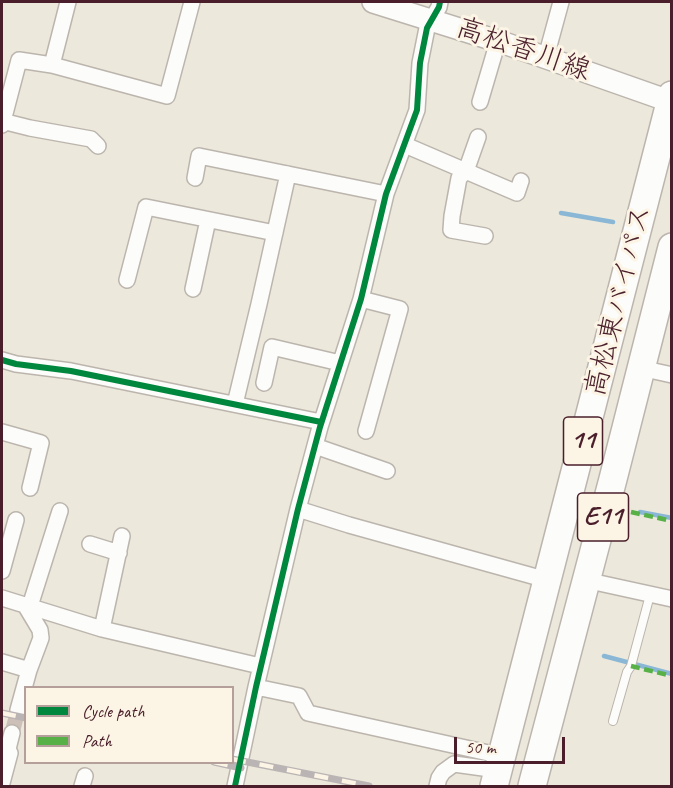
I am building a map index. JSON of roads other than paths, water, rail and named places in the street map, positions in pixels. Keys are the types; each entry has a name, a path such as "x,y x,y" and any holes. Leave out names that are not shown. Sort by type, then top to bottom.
{"highway":[{"name":"高松東バイパス","path":"501,775 547,580 671,100"},
{"name":"E11","path":"501,775 672,166"},
{"name":"E11","path":"532,786 672,247"},
{"name":"高松東バイパス","path":"547,786 599,583 663,373 672,302"}],"main road":[{"name":"高松香川線","path":"373,2 436,10 498,41 671,100"}],"street":[{"path":"52,65 68,2"},
{"path":"98,146 91,139 2,122 19,60 52,65 166,96 192,2"},
{"path":"546,57 561,2"},
{"path":"236,786 260,666 298,509 321,422 361,299 386,194 417,110 420,63 427,28 436,10"},
{"path":"480,102 498,41"},
{"path":"478,137 466,171 459,178 451,230 485,236"},
{"path":"405,145 517,194 521,181"},
{"path":"195,178 199,156 386,194"},
{"path":"235,404 288,174"},
{"path":"128,280 146,207 274,233"},
{"path":"193,289 208,220"},
{"path":"361,299 400,309 366,430"},
{"path":"264,383 272,346 340,363"},
{"path":"2,360 70,371 321,422"},
{"path":"2,432 41,443 30,488"},
{"path":"315,446 387,471"},
{"path":"298,509 547,580"},
{"path":"25,686 41,638 40,630 28,605 60,511"},
{"path":"2,571 16,520"},
{"path":"102,629 122,536"},
{"path":"90,544 119,553"},
{"path":"599,583 672,599"},
{"path":"2,598 102,629 260,666"},
{"path":"2,662 29,670"},
{"path":"256,687 299,696 308,712 501,775"},
{"path":"18,710 24,688"},
{"path":"2,783 10,753 8,749 12,733"},
{"path":"437,786 443,772 454,764 483,768 501,775"}],"lane":[{"path":"613,722 627,672 632,666 650,595"}],"waterway":[{"path":"561,213 613,222"},
{"path":"640,512 672,518"},
{"path":"604,656 672,674"}],"tunnel":[{"path":"12,733 18,710"}],"railway":[{"path":"2,713 24,718"},
{"path":"234,759 369,786"},
{"path":"223,764 241,768"}]}
